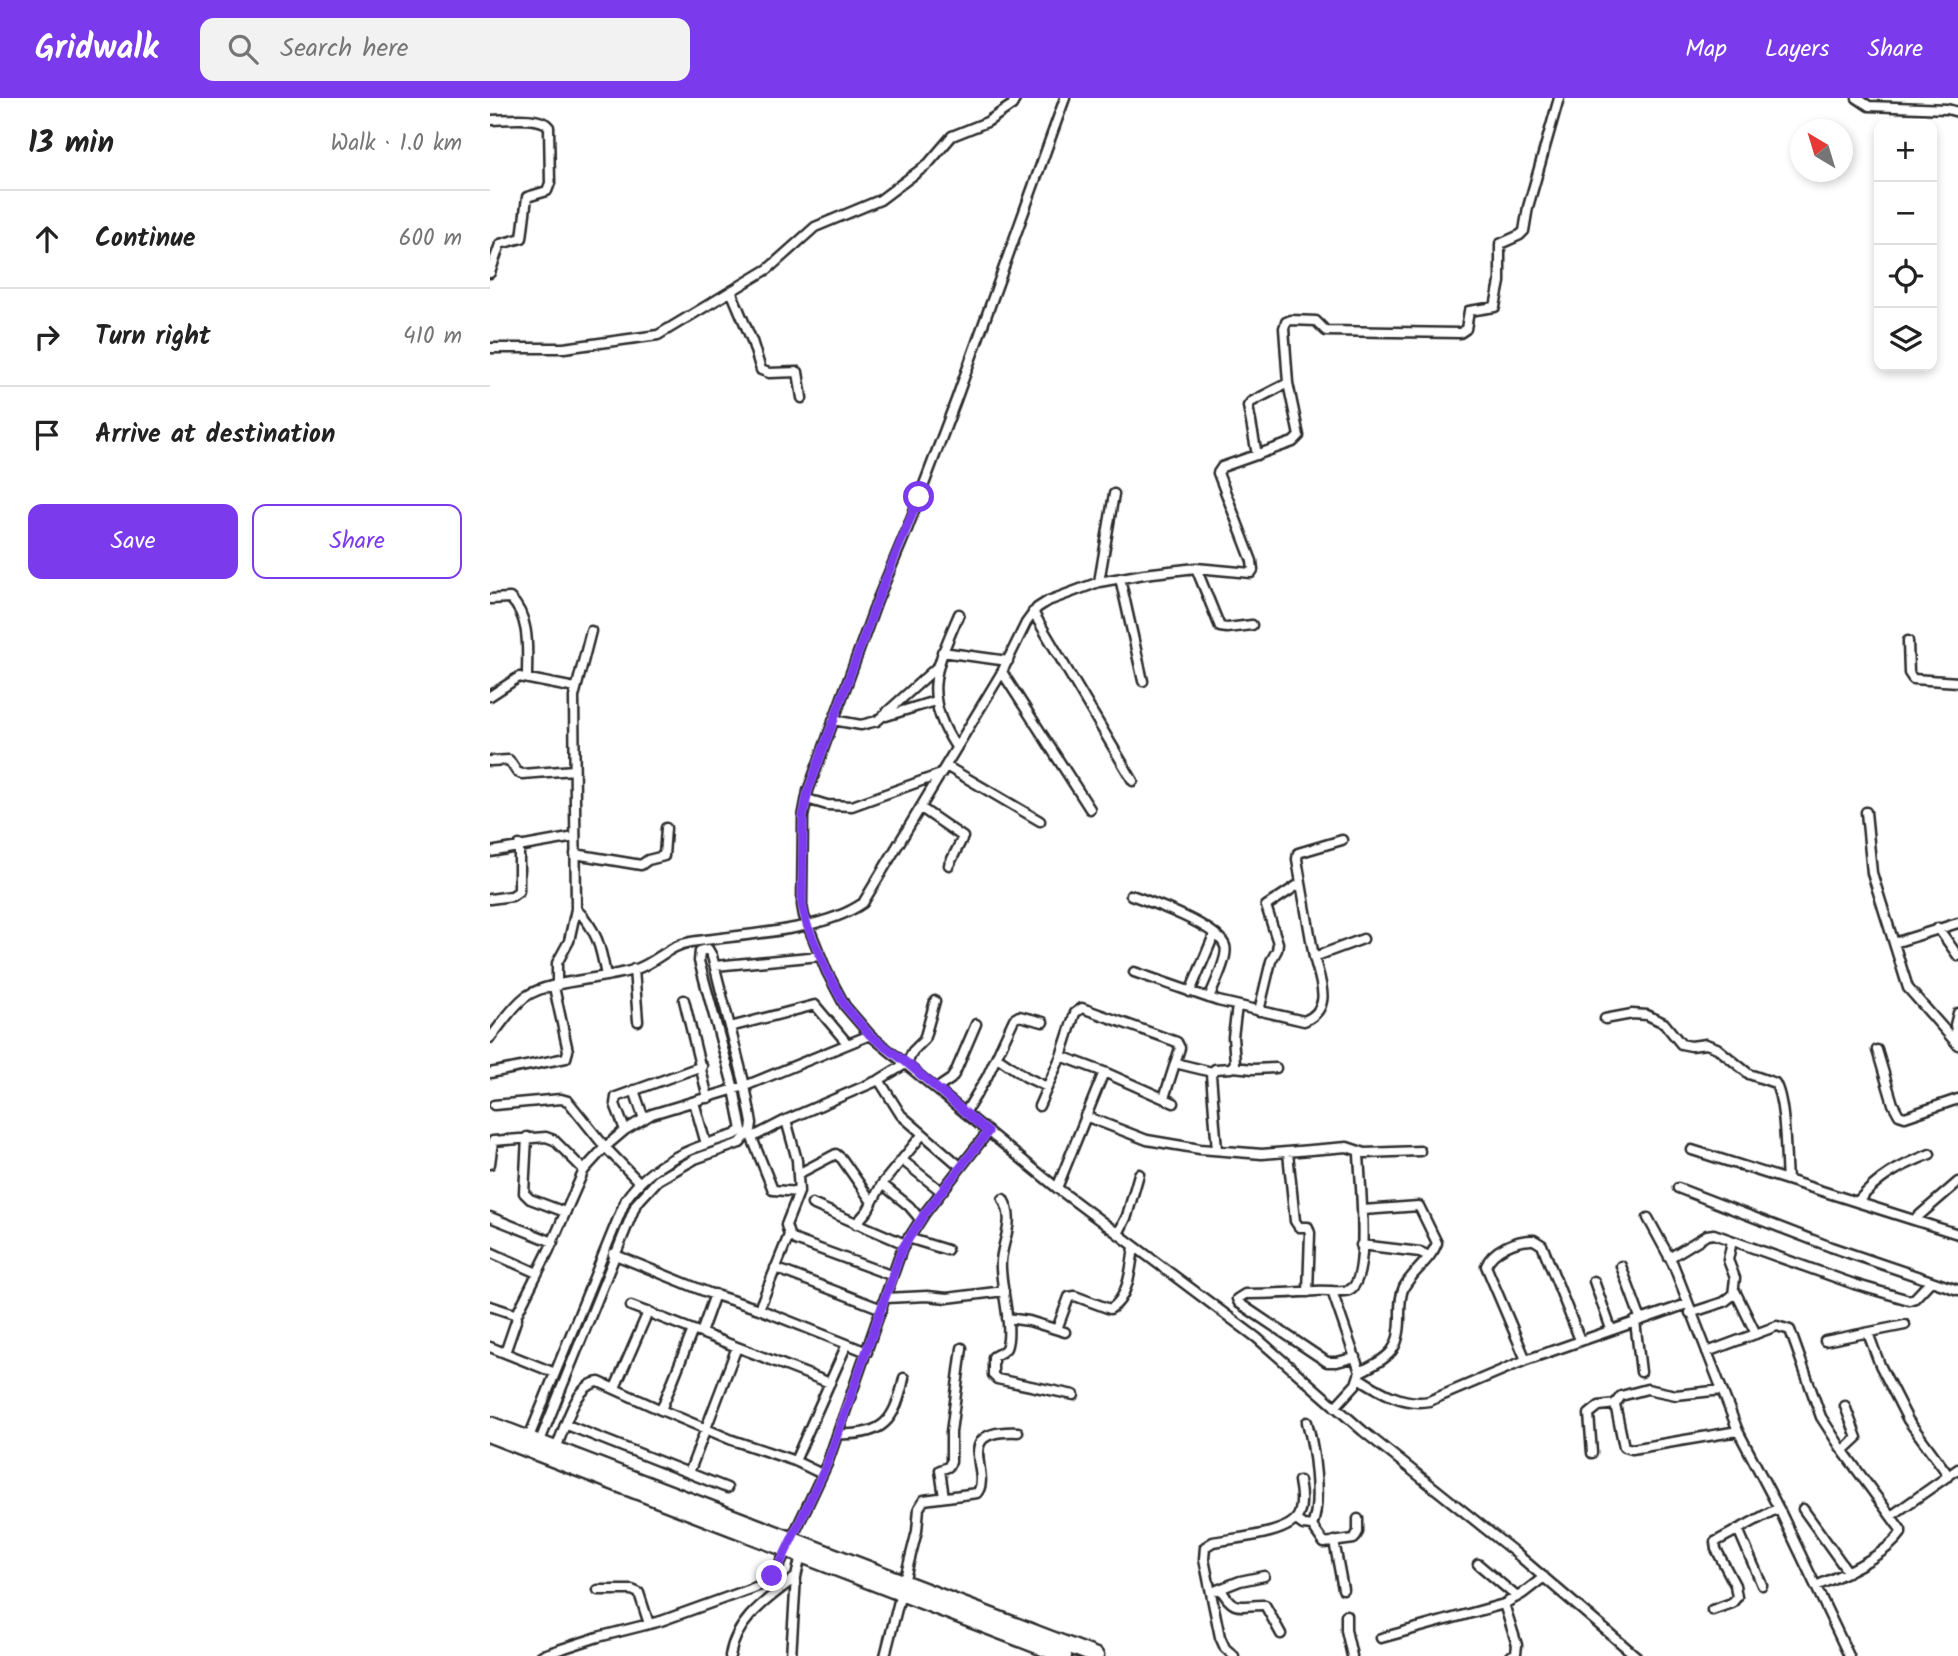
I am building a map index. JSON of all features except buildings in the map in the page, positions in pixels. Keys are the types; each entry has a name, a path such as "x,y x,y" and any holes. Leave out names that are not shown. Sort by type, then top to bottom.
{"highway":[{"path":"490,1424 532,1446 793,1548 1096,1656"},
{"path":"490,1435 556,1449 793,1548"},
{"path":"902,1588 1041,1652 1064,1656"}],"street":[{"path":"490,348 564,348 658,335 768,269 815,227 880,200 928,164 952,136 987,122 1012,105 1016,98"},
{"path":"1065,98 919,497 833,720 807,799 803,817 802,905 807,925 845,1006 870,1035 1057,1188 1257,1338 1335,1407 1544,1577 1636,1656"},
{"path":"490,1038 527,996 634,969 681,944 807,925 849,911 863,903 1002,672 1033,612 1048,601 1099,582 1120,578 1196,568 1247,575 1253,570 1252,561 1218,473 1222,467 1293,442 1299,436 1288,383 1284,328 1288,320 1316,321 1326,331 1460,333 1466,329 1466,316 1469,311 1495,307 1500,282 1500,244 1524,231 1528,206 1559,98"},
{"path":"1857,98 1869,106 1947,108 1958,112"},
{"path":"490,120 547,122 550,183 547,191 527,197 522,238 500,244 490,273"},
{"path":"731,291 761,370 769,373 798,372 802,398"},
{"path":"1257,455 1248,406 1288,383"},
{"path":"1099,582 1114,494"},
{"path":"1196,568 1220,626 1227,628 1251,625"},
{"path":"1120,578 1143,681"},
{"path":"490,599 510,598 523,621 527,639 527,677"},
{"path":"1033,612 1133,781"},
{"path":"957,747 946,731 935,701 937,667 959,614"},
{"path":"490,1073 561,1061 567,1056 556,987 557,963 569,941 576,909 575,688 591,631"},
{"path":"1908,640 1909,673 1913,680 1958,682"},
{"path":"942,652 1007,661"},
{"path":"883,716 937,667"},
{"path":"1002,672 1090,810"},
{"path":"490,696 514,679 527,677 575,688"},
{"path":"833,720 867,724 883,716 935,701"},
{"path":"490,761 509,760 522,774 574,771"},
{"path":"946,766 1040,821"},
{"path":"807,799 827,805 852,806 941,774"},
{"path":"921,808 963,837 949,864"},
{"path":"1866,812 1872,873 1908,988 1958,1044"},
{"path":"575,854 641,865 648,860 664,857 666,828"},
{"path":"490,852 575,837"},
{"path":"1134,972 1209,998 1304,1021 1321,1008 1324,996 1314,957 1298,853 1342,840"},
{"path":"490,899 512,896 519,891 519,845"},
{"path":"1259,1011 1278,943 1266,906 1301,883"},
{"path":"1130,895 1186,917 1214,935 1225,946 1226,951 1209,998"},
{"path":"576,909 591,925 598,938 606,976"},
{"path":"1894,943 1958,923"},
{"path":"1938,928 1958,956"},
{"path":"1190,992 1214,935"},
{"path":"1314,957 1363,939"},
{"path":"751,1135 752,1123 745,1086 711,951 705,948 700,951 699,961 743,1125 751,1135 773,1190 799,1192"},
{"path":"715,966 820,956"},
{"path":"634,969 638,1021"},
{"path":"684,1000 708,1098"},
{"path":"532,1446 617,1256 636,1204 649,1188 695,1159 740,1143 751,1135 879,1080 907,1063 913,1051 924,1040 935,1001"},
{"path":"730,1027 815,1005 847,1043"},
{"path":"1233,1066 1237,1006"},
{"path":"1039,1106 1061,1056 1075,1013 1082,1008 1177,1042 1181,1048 1164,1098"},
{"path":"1958,1013 1955,1025 1958,1044"},
{"path":"1605,1019 1640,1014 1657,1019 1668,1027 1681,1044 1712,1045 1749,1074 1775,1083 1782,1116 1787,1180"},
{"path":"965,1112 997,1057 1012,1021 1016,1017 1042,1022"},
{"path":"936,1088 951,1079 955,1073 976,1024"},
{"path":"505,1353 517,1321 516,1316 553,1242 584,1170 605,1147 625,1130 660,1111 745,1086 870,1035"},
{"path":"1877,1050 1893,1104 1899,1115 1914,1114 1958,1099"},
{"path":"1061,1056 1174,1103"},
{"path":"997,1057 1026,1077 1047,1087"},
{"path":"1175,1063 1212,1072"},
{"path":"625,1130 614,1100 634,1090 702,1066"},
{"path":"1212,1072 1217,1068 1233,1066 1276,1068"},
{"path":"1057,1188 1104,1072"},
{"path":"1212,1072 1217,1150"},
{"path":"879,1080 901,1115 961,1167"},
{"path":"634,1090 644,1118"},
{"path":"494,1105 565,1099 639,1182"},
{"path":"694,1101 706,1144"},
{"path":"1086,1116 1147,1140 1217,1150 1288,1153 1347,1147 1359,1152 1420,1152"},
{"path":"786,1120 798,1174 799,1192 786,1226 789,1235 795,1240 893,1276"},
{"path":"532,1446 555,1373 607,1252 626,1199 652,1170 706,1144 734,1135 740,1132 743,1125"},
{"path":"540,1656 649,1624 761,1585 778,1568 793,1548 838,1434 906,1241 988,1132"},
{"path":"856,1224 882,1184 922,1135"},
{"path":"490,1164 493,1141 546,1137 554,1140 584,1170"},
{"path":"527,1138 524,1193 530,1199 565,1212"},
{"path":"1692,1150 1958,1234"},
{"path":"1356,1357 1327,1362 1239,1303 1237,1299 1245,1294 1348,1290 1357,1282 1363,1210 1359,1152"},
{"path":"1288,1153 1295,1221 1299,1227 1308,1227 1310,1233 1308,1292"},
{"path":"798,1174 836,1154 872,1202"},
{"path":"1857,1202 1872,1184 1884,1175 1930,1154"},
{"path":"902,1160 941,1191"},
{"path":"1118,1234 1127,1216 1139,1174"},
{"path":"1914,1220 1958,1182"},
{"path":"882,1184 909,1206 920,1219"},
{"path":"1678,1188 1832,1247 1958,1290"},
{"path":"1003,1199 1010,1217 1001,1261 1007,1318 1006,1346 1004,1351 993,1357 994,1377 1074,1395"},
{"path":"812,1205 906,1241 947,1250"},
{"path":"1335,1407 1359,1375 1388,1357 1394,1350 1401,1329 1401,1294 1437,1243 1422,1208 1413,1206 1363,1210"},
{"path":"490,1217 553,1242"},
{"path":"1648,1218 1669,1258 1738,1431 1849,1656"},
{"path":"1669,1258 1711,1234 1909,1300 1916,1298 1931,1281"},
{"path":"759,1309 789,1235"},
{"path":"1526,1360 1486,1266 1496,1252 1522,1241 1534,1240 1542,1245 1580,1340"},
{"path":"1732,1241 1728,1260 1735,1278 1735,1291 1756,1334"},
{"path":"1361,1245 1420,1252 1429,1256"},
{"path":"1007,1318 1061,1330 1069,1297 1076,1296 1107,1308 1115,1307 1128,1282 1134,1247"},
{"path":"490,1252 537,1273"},
{"path":"607,1252 867,1352"},
{"path":"1621,1266 1638,1320 1641,1372"},
{"path":"775,1268 882,1309"},
{"path":"1594,1281 1611,1329"},
{"path":"886,1298 947,1298 1004,1291"},
{"path":"1690,1313 1724,1302 1731,1298 1735,1291"},
{"path":"1332,1292 1356,1357 1359,1375 1395,1397 1420,1402 1438,1398 1580,1340 1687,1304"},
{"path":"661,1410 715,1294"},
{"path":"490,1306 516,1316"},
{"path":"631,1306 830,1383"},
{"path":"615,1388 648,1312"},
{"path":"1707,1352 1781,1325 1790,1330 1821,1417 1901,1530 1899,1536 1848,1572 1815,1586"},
{"path":"1825,1341 1905,1325"},
{"path":"1868,1333 1880,1365 1908,1420 1949,1476"},
{"path":"795,1461 847,1344"},
{"path":"490,1347 555,1373"},
{"path":"689,1473 737,1347"},
{"path":"944,1497 940,1470 948,1467 951,1462 951,1432 962,1348"},
{"path":"838,1434 854,1435 883,1426 898,1406 904,1378"},
{"path":"556,1449 578,1396 587,1386 599,1381 732,1440 795,1461 822,1474"},
{"path":"1592,1453 1589,1414 1599,1406 1615,1404 1621,1396 1647,1389 1676,1395 1722,1390"},
{"path":"1615,1404 1623,1447 1627,1449 1738,1431"},
{"path":"1843,1451 1857,1438 1844,1406"},
{"path":"1307,1422 1314,1450 1316,1512 1312,1526 1321,1542 1354,1539 1358,1532 1358,1519"},
{"path":"567,1425 727,1488"},
{"path":"885,1656 917,1531 919,1508 924,1500 977,1493 982,1484 977,1455 982,1441 999,1432 1018,1432"},
{"path":"1891,1516 1958,1469"},
{"path":"1234,1656 1225,1648 1220,1637 1203,1552 1208,1545 1275,1531 1296,1520 1301,1506 1299,1481"},
{"path":"1713,1610 1737,1597 1735,1585 1715,1545 1717,1540 1778,1508"},
{"path":"1803,1509 1848,1572"},
{"path":"1296,1520 1303,1525 1312,1526"},
{"path":"1738,1529 1762,1585"},
{"path":"1334,1541 1343,1589"},
{"path":"791,1656 796,1577 793,1548"},
{"path":"1478,1564 1517,1597"},
{"path":"1211,1593 1264,1576"},
{"path":"730,1656 736,1635 747,1617 796,1577"},
{"path":"1381,1638 1504,1604 1544,1577"},
{"path":"1221,1588 1226,1599 1234,1605 1265,1605 1282,1634"},
{"path":"598,1590 632,1590 639,1593 649,1624"},
{"path":"1504,1604 1517,1644 1516,1653 1511,1656"},
{"path":"1346,1615 1346,1630 1352,1656"}],"route":[{"path":"772,1576 827,1464 902,1249 925,1213 988,1132 870,1035 845,1006 820,956 802,905 803,817 808,791 877,601 919,497"}]}
